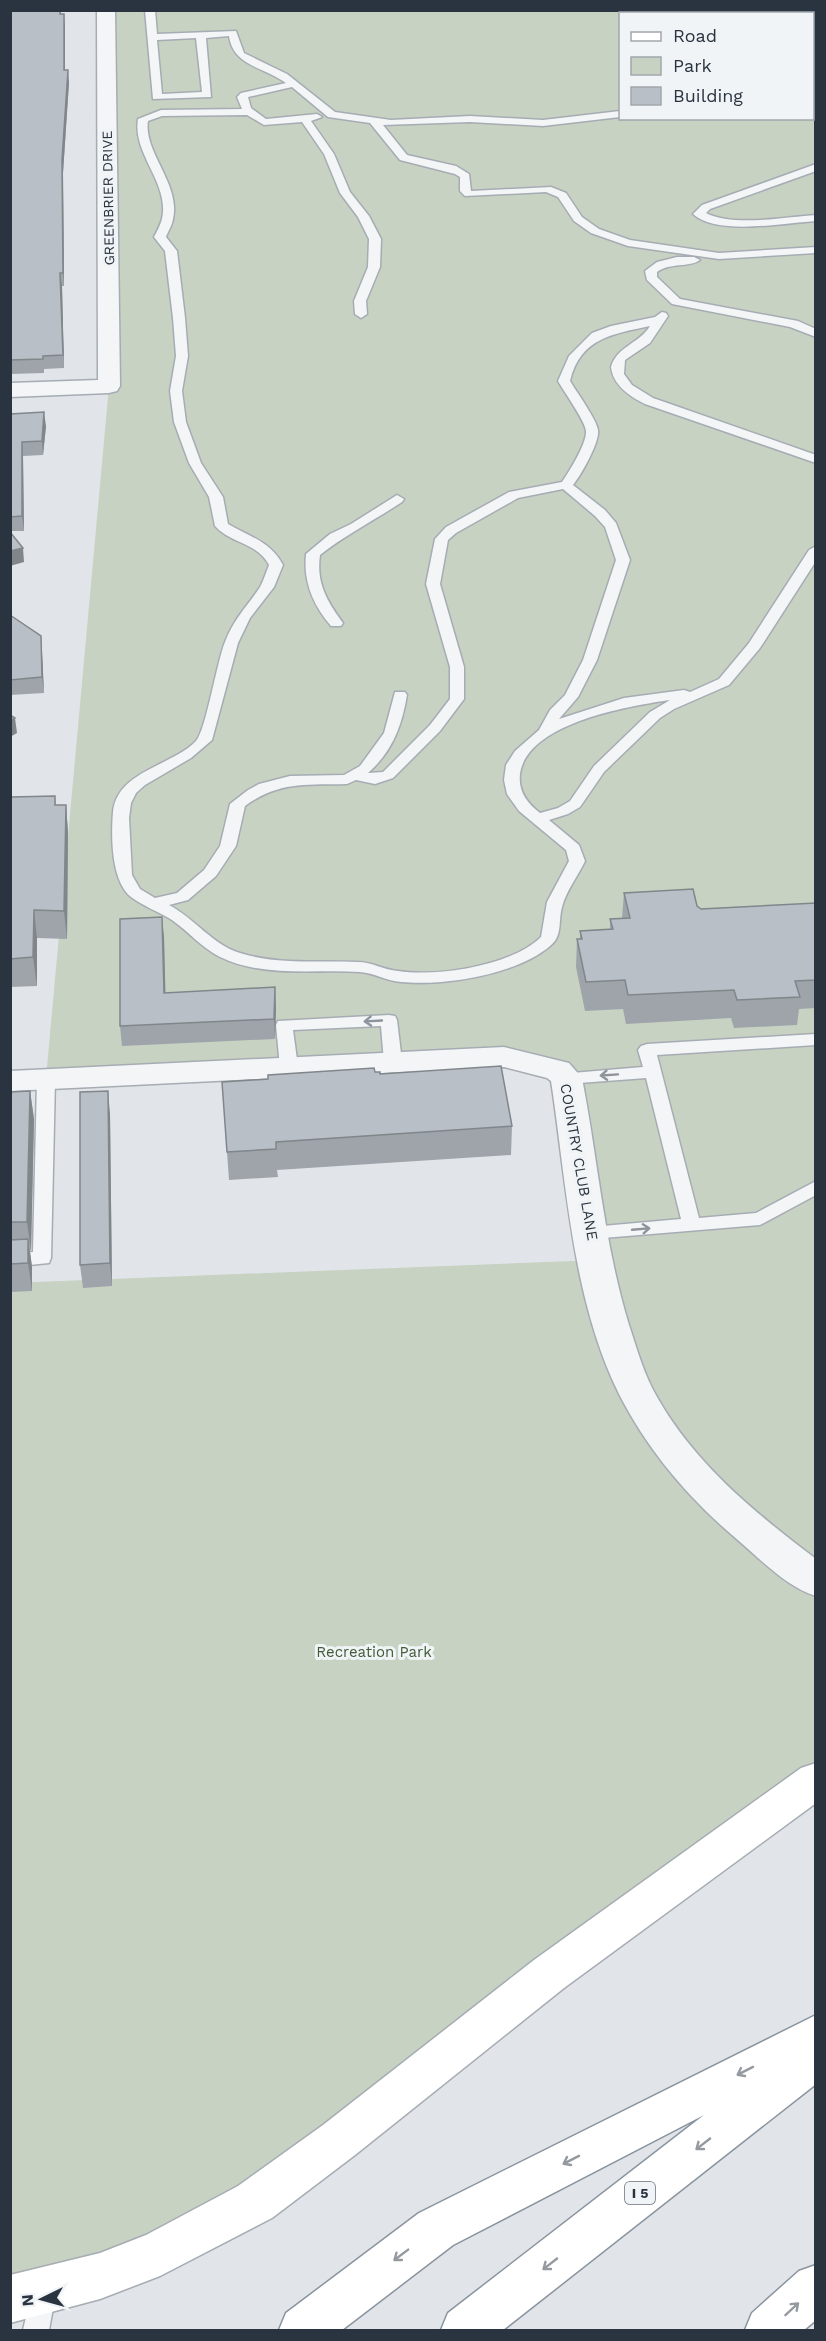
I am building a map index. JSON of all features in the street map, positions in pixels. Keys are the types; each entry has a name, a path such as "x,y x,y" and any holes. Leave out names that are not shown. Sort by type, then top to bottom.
{"main road":[{"path":"30,2307 160,2253 255,2202 339,2140 549,1974 816,1780"},
{"path":"303,2331 436,2229 816,2035"},
{"name":"I 5","path":"465,2331 816,2056"},
{"path":"769,2331 816,2288"}],"street":[{"name":"GREENBRIER DRIVE","path":"10,390 109,386 106,10"},
{"name":"COUNTRY CLUB LANE","path":"10,1081 504,1057 558,1070 566,1078 591,1233 606,1306 630,1379 648,1414 708,1490 737,1518 816,1581"}],"lane":[{"path":"150,10 157,97 207,95 201,35"},
{"path":"151,37 233,33 235,46 240,55 274,70 332,115"},
{"path":"248,112 242,97 294,84"},
{"path":"619,114 543,123 470,119 407,123 332,115 264,122 248,112 161,113 149,115 143,119 143,143 159,171 166,200 168,216 160,237 171,251 179,318 182,356 176,391 183,436 195,463 216,497 222,526 233,534 263,545 272,555 276,565 274,575 243,617 231,643 205,740 198,749 139,783 126,795 120,821 124,877 130,889 141,899 153,903 194,928 218,949 244,959 300,966 364,967 401,977 457,974 513,959 546,941 552,930 553,912 558,894 577,861 573,848 524,808 515,794 512,780 514,765 522,751 545,732 567,721 624,702 705,691"},
{"path":"305,119 329,154 348,198 363,216 375,239 374,267 360,301 361,314"},
{"path":"374,121 408,160 447,167 462,173 465,176 465,191 469,194 547,189 562,195 578,219 595,231 628,243 719,256 763,253"},
{"path":"816,167 706,207 699,214 713,219 749,222 816,218"},
{"path":"786,250 816,256"},
{"path":"816,250 786,250 718,261 674,261 658,265 651,271 651,278 676,302 794,324 816,334"},
{"path":"676,302 659,320 644,343 626,351 619,360 617,369 621,381 631,392 649,401 816,459"},
{"path":"153,903 172,900 189,891 210,873 226,850 235,810 244,798 276,784 290,781 334,781 357,776 375,779 388,775 435,728 457,699 457,667 433,584 442,539 468,519 514,495 567,485 591,439 592,429 564,381 574,358 594,335 607,330 659,320"},
{"path":"545,732 555,713 571,697 590,660 623,560 610,526 600,513 580,499 567,485"},
{"path":"336,623 321,606 314,589 311,564 313,554 335,537 357,527 397,499"},
{"path":"537,819 563,811 575,804 599,769 655,715 669,706 724,682 745,657 816,550"},
{"path":"357,776 373,759 391,733 395,723 399,695"},
{"path":"189,891 185,912 194,928"},
{"path":"289,1067 284,1025 389,1020 393,1062"},
{"path":"692,1225 647,1050 816,1039"},
{"path":"566,1078 653,1072"},
{"path":"10,1260 42,1258 46,1079"},
{"path":"591,1233 760,1219 816,1187"}],"green space":[{"name":"Recreation Park","path":"106,11 815,11 815,1765 189,2230 11,2282 11,1283 596,1260 559,1084 531,1061 46,1078 109,386"}],"building":[{"path":"10,10 60,10 60,14 64,14 64,70 68,70 62,160 63,273 60,273 63,355 43,356 43,359 10,360"},
{"path":"44,412 42,441 22,442 22,516 10,517 10,414"},
{"path":"10,532 23,548 10,551"},
{"path":"10,615 41,636 42,677 10,680"},
{"path":"55,796 55,805 66,805 64,911 34,910 33,957 10,959 10,797"},
{"path":"693,889 697,906 701,909 816,903 816,980 795,981 800,997 737,1000 734,990 628,995 625,980 586,982 577,939 582,939 580,931 613,929 610,919 630,918 624,893"},
{"path":"162,917 164,993 275,987 274,1019 120,1026 120,919"},
{"path":"501,1066 512,1126 276,1142 276,1149 227,1152 222,1082 268,1079 268,1075 374,1068 375,1072 380,1072 380,1074"},
{"path":"30,1091 27,1222 10,1222 10,1092"},
{"path":"108,1091 110,1263 80,1265 80,1092"},
{"path":"28,1239 28,1263 10,1264 10,1240"}]}
